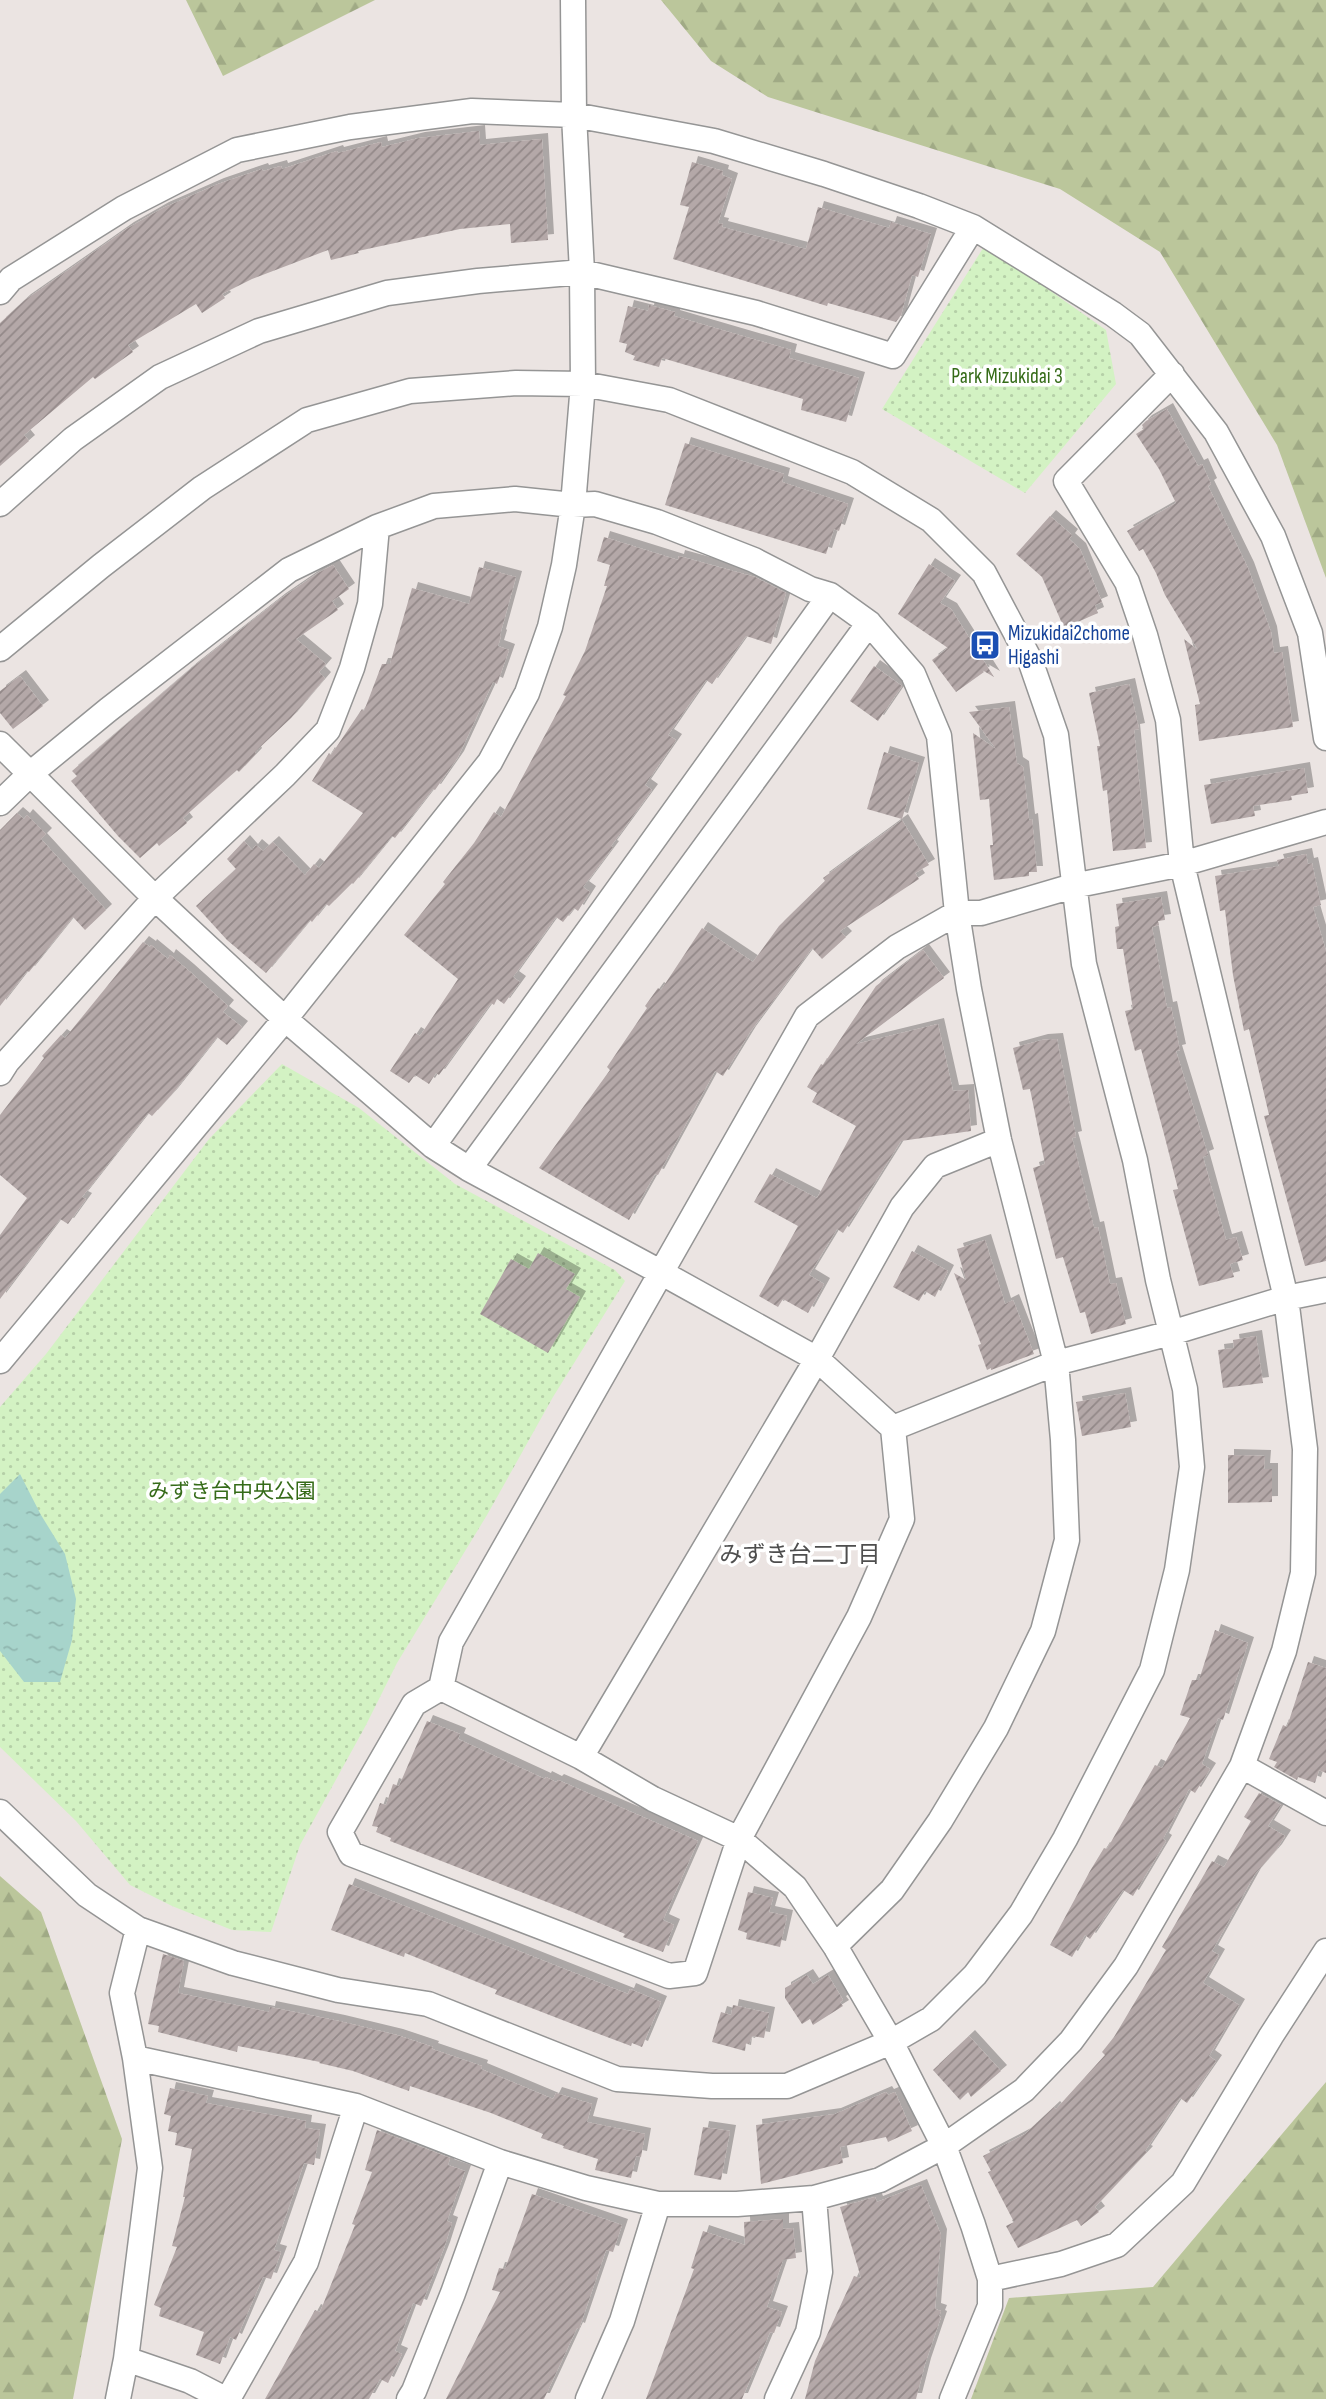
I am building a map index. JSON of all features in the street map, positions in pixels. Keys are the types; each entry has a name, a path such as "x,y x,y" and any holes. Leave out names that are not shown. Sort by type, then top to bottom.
{"street":[{"path":"3,1350 285,1019 490,762 527,693 550,627 564,565 573,505 583,384 573,0"},
{"path":"0,292 11,279 124,208 237,150 350,127 472,111 574,115 714,141 824,174 973,226 1140,334 1216,432 1273,536 1310,633 1326,738"},
{"path":"3,496 73,439 160,377 259,331 387,293 478,281 582,272 757,313 893,356 973,226"},
{"path":"135,2058 356,2106 500,2162 586,2188 658,2204 737,2204 814,2198 880,2180 944,2146 1024,2090 1071,2041 1126,1966 1242,1766 1284,1651 1303,1573 1305,1449 1286,1298 1182,864 1168,720 1128,582 1066,481 1172,374"},
{"path":"0,649 202,488 307,420 410,391 516,383 583,384 669,400 852,472 931,520 984,573 1030,660 1056,735 1084,964 1135,1160 1158,1280 1185,1389 1192,1467 1177,1570 1152,1670 1065,1839 1021,1914 975,1975 931,2019 891,2042 787,2086 712,2087 617,2079 428,2004 338,1990 233,1963 138,1929 87,1895 0,1812"},
{"path":"0,803 30,774 108,710 289,570 377,527 433,506 516,499 573,505 596,504 657,522 754,561 810,589 830,595 869,623 913,674 939,736 957,913 969,989 999,1140 1055,1363 1063,1440 1067,1540 1043,1631 996,1728 940,1821 892,1890 835,1946"},
{"path":"0,1073 155,898 285,775 328,730 352,668 370,604 377,527"},
{"path":"433,1146 830,595"},
{"path":"469,1169 869,623"},
{"path":"0,744 155,898 285,1019 433,1146 469,1169 662,1273 817,1359 893,1429 902,1519 859,1617 739,1839 695,1973 669,1976 351,1854 340,1832 414,1704 441,1688 452,1642 662,1273 807,1016 897,947 957,913 981,913 1073,886 1182,864 1326,822"},
{"path":"580,1757 817,1359 902,1207 935,1166 999,1140"},
{"path":"893,1429 1055,1363 1286,1298 1326,1290"},
{"path":"441,1688 580,1757 653,1799 739,1839 795,1887 835,1946 891,2042 944,2146 974,2225 990,2279 989,2306 952,2399"},
{"path":"1242,1766 1326,1813"},
{"path":"118,2399 126,2359 150,2168 135,2058 122,1993 138,1929"},
{"path":"990,2279 1061,2264 1117,2245 1184,2183 1271,2036 1326,1951"},
{"path":"126,2359 190,2381 227,2399 306,2262 356,2106"},
{"path":"409,2399 453,2293 500,2162"},
{"path":"777,2399 808,2332 820,2272 814,2198"},
{"path":"588,2399 622,2321 658,2204"}],"green space":[{"path":"186,0 375,0 223,76"},
{"path":"661,0 1326,0 1326,578 1277,445 1160,252 1060,189 768,97 711,61"},
{"name":"Park Mizukidai 3","path":"985,245 1106,330 1116,384 1025,493 882,409"},
{"name":"みずき台中央公園","path":"282,1064 359,1108 455,1184 615,1270 625,1281 553,1397 487,1515 397,1663 300,1845 271,1932 232,1930 172,1906 130,1885 76,1821 0,1747 0,1407 46,1354 209,1139"},
{"path":"0,1876 41,1912 122,2139 73,2399 0,2399"},
{"path":"1326,2082 1326,2399 971,2399 1009,2298 1153,2287"}],"water":[{"path":"20,1474 65,1554 76,1599 72,1640 60,1682 24,1682 0,1651 0,1494"}],"building":[{"path":"479,131 480,145 542,139 548,240 511,243 510,224 460,229 358,251 359,253 331,260 328,250 252,279 222,294 225,298 202,313 196,304 128,345 133,352 95,379 93,377 24,435 29,441 0,466 0,323 25,300 128,228 163,208 218,184 262,169 263,171 281,166 282,169 337,151 338,153 381,142 382,147 419,138"},
{"path":"692,162 723,171 722,175 732,179 718,223 723,224 722,227 806,249 818,207 889,228 891,222 931,234 918,277 912,275 901,315 896,322 828,303 827,306 673,259 689,207 680,205"},
{"path":"649,305 675,312 674,316 791,350 789,358 859,378 846,422 801,410 803,399 662,358 659,367 633,360 635,356 625,352 627,344 619,342 628,306 648,311"},
{"path":"1167,409 1198,466 1202,464 1211,484 1208,486 1248,568 1271,632 1274,653 1282,652 1293,727 1199,741 1195,705 1200,704 1184,639 1198,650 1165,595 1143,549 1139,551 1127,531 1176,503 1159,469 1136,434 1144,429 1142,425 1146,421"},
{"path":"685,443 784,474 782,482 848,504 839,531 834,529 826,554 665,505"},
{"path":"1050,516 1072,535 1069,539 1080,549 1102,602 1095,605 1098,613 1064,628 1042,577 1016,554"},
{"path":"604,537 678,560 679,556 755,577 786,593 771,644 746,636 712,684 706,680 668,735 676,740 645,785 652,790 583,887 590,892 578,911 574,908 563,922 556,917 513,977 520,982 504,1004 497,999 494,1005 491,1003 439,1075 436,1073 429,1084 415,1075 409,1083 390,1071 415,1033 420,1036 458,979 404,935 445,884 443,882 494,812 501,817 566,696 563,695 585,651 607,586 604,586 610,565 597,561"},
{"path":"929,564 955,581 940,603 951,609 994,677 982,670 984,672 956,692 932,660 948,648 898,614"},
{"path":"333,565 349,589 332,601 338,610 296,639 326,664 319,672 325,678 239,772 237,770 183,818 187,823 140,858 71,781 77,776 72,771 193,667 280,599"},
{"path":"479,567 516,577 498,646 509,650 497,684 493,682 458,757 435,790 433,789 395,838 392,836 353,884 329,906 326,904 312,922 310,920 266,973 227,940 196,906 236,869 227,859 244,841 252,850 256,845 263,851 273,842 305,875 314,864 319,868 363,813 312,781 329,753 331,755 362,709 364,711 382,664 390,664 412,588 469,604"},
{"path":"874,666 902,686 878,721 850,701"},
{"path":"20,676 43,706 13,729 0,713 0,691"},
{"path":"1129,684 1139,729 1134,730 1146,848 1113,851 1107,790 1103,791 1097,746 1100,746 1089,693"},
{"path":"1009,707 1017,763 1023,767 1029,820 1032,819 1037,872 1029,872 1029,876 994,880 989,799 980,800 973,733 996,749 969,712"},
{"path":"884,752 919,763 902,819 867,809"},
{"path":"1304,768 1308,793 1291,796 1292,800 1253,806 1255,816 1211,824 1204,785"},
{"path":"17,813 24,819 27,815 46,834 41,839 106,910 85,930 73,917 0,1006 0,830"},
{"path":"902,820 929,865 915,873 919,879 840,931 846,937 822,959 812,948 750,1032 723,1076 715,1071 658,1175 655,1174 629,1220 539,1168 610,1070 607,1067 647,1008 645,1006 658,988 661,990 702,928 753,962 779,926 825,881 823,878"},
{"path":"1306,854 1308,864 1312,863 1321,905 1313,907 1326,951 1326,1261 1305,1266 1264,1116 1269,1115 1249,1029 1244,1031 1233,975 1225,910 1220,911 1215,876 1279,866 1277,860"},
{"path":"1161,897 1165,920 1158,921 1159,925 1152,927 1167,1008 1171,1007 1180,1050 1176,1051 1208,1155 1203,1157 1226,1240 1236,1237 1243,1260 1230,1264 1234,1277 1199,1286 1173,1190 1178,1189 1164,1134 1141,1049 1135,1051 1125,1011 1133,1009 1123,949 1117,949 1115,927 1119,926 1116,904"},
{"path":"143,942 168,959 170,955 188,970 228,1006 223,1012 242,1027 227,1045 217,1037 172,1094 152,1116 148,1113 82,1197 86,1199 68,1224 60,1219 0,1299 0,1235 27,1198 0,1175 0,1115 44,1058 42,1056 61,1035 65,1038"},
{"path":"923,950 944,978 856,1044 938,1024 953,1091 968,1090 971,1131 901,1141 843,1233 837,1229 809,1275 824,1284 808,1313 783,1299 778,1307 759,1296 798,1226 754,1202 770,1174 817,1198 856,1126 812,1102 817,1093 807,1087 876,986"},
{"path":"1057,1039 1076,1137 1072,1138 1094,1228 1098,1227 1110,1284 1116,1283 1126,1324 1091,1334 1085,1312 1080,1313 1063,1257 1056,1259 1033,1168 1045,1164 1030,1089 1023,1090 1013,1048"},
{"path":"985,1240 1005,1304 1013,1300 1034,1354 991,1370 987,1370 978,1345 981,1344 954,1273 966,1280 957,1249"},
{"path":"912,1251 948,1271 935,1297 925,1291 919,1301 893,1287"},
{"path":"538,1253 575,1274 566,1289 580,1297 548,1353 480,1314 511,1259 529,1269"},
{"path":"1256,1336 1263,1383 1223,1388 1218,1350 1234,1348 1233,1340"},
{"path":"1125,1393 1131,1427 1082,1436 1076,1402"},
{"path":"1228,1455 1265,1456 1264,1469 1272,1469 1272,1502 1228,1503"},
{"path":"1215,1630 1248,1643 1223,1720 1218,1718 1202,1764 1210,1769 1195,1793 1189,1789 1163,1839 1166,1841 1133,1896 1123,1890 1090,1939 1085,1935 1072,1957 1050,1945 1090,1871 1104,1848 1107,1849 1155,1765 1162,1768 1190,1718 1180,1715 1192,1680 1199,1680"},
{"path":"1308,1662 1326,1668 1326,1773 1319,1770 1315,1783 1298,1777 1297,1780 1274,1767 1277,1762 1269,1759 1283,1725 1287,1727"},
{"path":"427,1721 460,1734 458,1739 545,1779 546,1777 556,1782 558,1780 698,1841 663,1920 674,1925 663,1952 623,1937 625,1934 570,1911 390,1841 391,1838 376,1832 378,1827 372,1826 380,1803 386,1805 393,1784 399,1786"},
{"path":"1259,1793 1281,1805 1268,1826 1285,1836 1255,1874 1212,1951 1219,1955 1203,1983 1239,2005 1209,2056 1216,2061 1187,2103 1180,2098 1145,2151 1147,2152 1095,2207 1099,2212 1081,2226 1077,2220 1018,2248 1006,2226 1014,2222 988,2172 991,2171 983,2156 1025,2134 1054,2107 1056,2109 1105,2055 1102,2052 1114,2037 1166,1950 1162,1947 1212,1861 1224,1867 1251,1821 1244,1817"},
{"path":"349,1884 628,1994 630,1989 661,2002 642,2047 632,2043 631,2046 495,1994 497,1990 405,1953 404,1957 331,1930"},
{"path":"748,1892 773,1898 769,1912 787,1916 780,1947 746,1939 747,1933 738,1930"},
{"path":"163,1954 184,1961 178,1993 269,2012 270,2007 339,2021 433,2047 432,2049 482,2066 481,2069 553,2099 556,2093 592,2104 587,2122 645,2134 641,2157 636,2156 631,2178 595,2170 598,2159 541,2138 543,2134 491,2113 410,2086 409,2091 320,2062 238,2046 237,2052 158,2032 159,2026 148,2024"},
{"path":"807,1975 813,1984 828,1975 843,2000 840,2002 843,2006 813,2025 810,2019 802,2024 785,1998 785,1988"},
{"path":"733,2005 769,2013 764,2038 752,2036 749,2044 746,2043 745,2051 712,2042 721,2012 731,2015"},
{"path":"969,2036 1001,2071 971,2097 968,2092 960,2100 933,2070"},
{"path":"170,2088 208,2096 206,2103 306,2121 305,2128 320,2130 314,2165 304,2163 274,2250 281,2252 271,2279 263,2277 236,2340 230,2337 220,2364 196,2355 204,2332 159,2316 161,2308 154,2305 177,2247 172,2246 185,2197 192,2149 175,2145 177,2133 168,2131 171,2116 164,2114"},
{"path":"886,2092 888,2095 895,2092 912,2131 888,2142 886,2137 840,2147 843,2163 761,2184 756,2125 835,2114"},
{"path":"703,2127 730,2131 721,2180 694,2175"},
{"path":"377,2130 450,2158 448,2165 465,2171 447,2221 452,2223 444,2248 421,2306 413,2303 395,2351 402,2354 388,2383 380,2379 369,2399 265,2399 315,2310 320,2312 355,2225 352,2224 372,2172 365,2170"},
{"path":"921,2185 941,2235 935,2309 941,2311 941,2317 916,2399 805,2399 815,2361 854,2276 861,2278 840,2207 875,2197 877,2202"},
{"path":"532,2194 622,2225 613,2252 606,2250 579,2329 577,2328 544,2399 446,2399 500,2292 492,2290 499,2268 505,2269"},
{"path":"783,2219 783,2229 793,2228 796,2258 783,2260 767,2307 782,2312 774,2333 770,2332 742,2399 646,2399 694,2269 691,2268 703,2231 745,2245 744,2222"}],"place":[{"name":"Mizukidai2chome Higashi","path":"985,645"}],"district":[{"name":"みずき台二丁目","path":"800,1555"}]}
